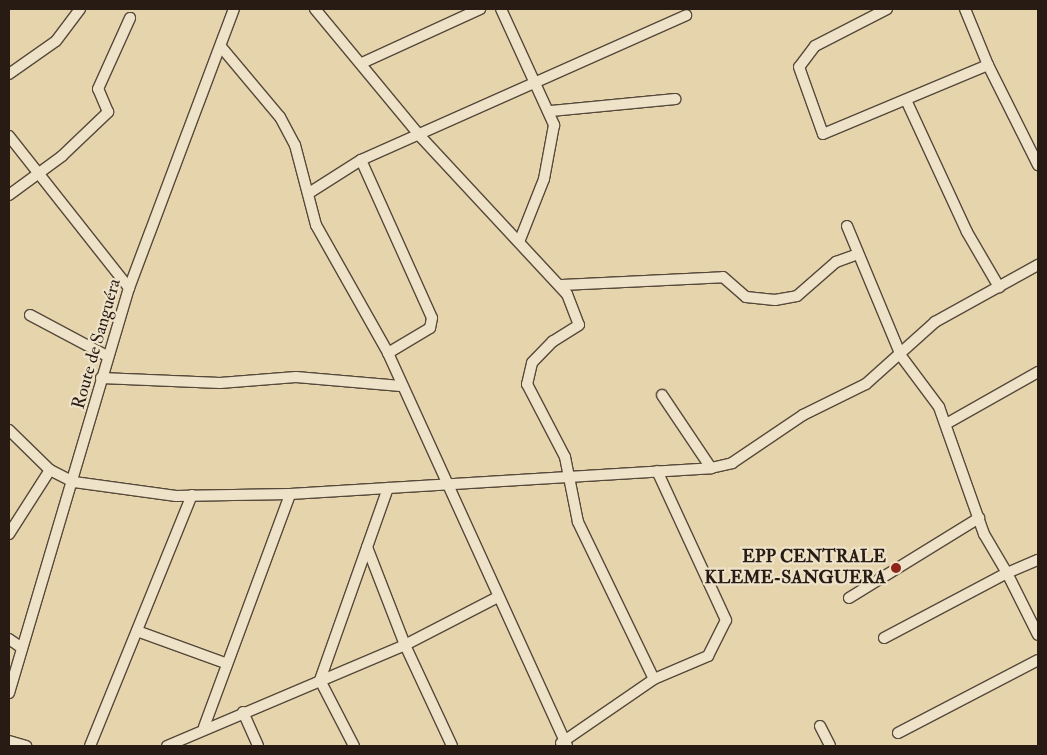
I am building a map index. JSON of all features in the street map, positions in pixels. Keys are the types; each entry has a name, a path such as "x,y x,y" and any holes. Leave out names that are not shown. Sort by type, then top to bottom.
{"street":[{"path":"9,74 56,41 80,9"},
{"name":"Route de Sanguéra","path":"9,693 74,482 101,378 130,288 222,48 234,9"},
{"path":"315,9 362,63 420,136 562,285 579,326 537,357 527,371 527,384 565,457 566,478 578,522 654,679"},
{"path":"362,63 480,9"},
{"path":"501,9 534,84 551,111 554,125 544,178 519,242"},
{"path":"887,9 872,12 815,46 799,67 799,78 823,134 988,66"},
{"path":"966,9 988,66 1038,165"},
{"path":"309,193 361,160 420,136 686,15"},
{"path":"9,195 37,172 62,156 108,112 97,94 130,18"},
{"path":"222,48 280,117 295,145 309,193 316,226 388,353 563,743 654,679 708,656 726,620 657,471"},
{"path":"551,111 675,99"},
{"path":"906,100 967,232 999,288"},
{"path":"9,136 130,288"},
{"path":"361,160 432,318 430,328 388,353"},
{"path":"847,226 902,356 917,372 946,424 979,518 1038,634"},
{"path":"562,285 723,277 746,297 775,300 797,296 836,262 858,254"},
{"path":"9,430 50,470 74,482 192,495 290,494 711,468 732,463 803,415 866,384 902,356 934,322 1038,265"},
{"path":"30,315 108,356"},
{"path":"946,424 1038,373"},
{"path":"101,378 220,383 296,377 402,386"},
{"path":"662,394 711,468"},
{"path":"9,534 50,470"},
{"path":"354,746 320,680 388,488"},
{"path":"204,727 225,663 290,494"},
{"path":"90,746 192,495"},
{"path":"849,598 979,518"},
{"path":"368,547 404,645 452,746"},
{"path":"884,638 1007,573 1038,560"},
{"path":"167,746 204,727 404,645 498,597"},
{"path":"137,631 225,663"},
{"path":"9,639 22,648"},
{"path":"898,733 1038,660"},
{"path":"243,712 258,746"},
{"path":"820,726 830,746"},
{"path":"9,741 26,746"}],"place":[{"name":"EPP CENTRALE KLEME-SANGUERA","path":"896,568"}]}
